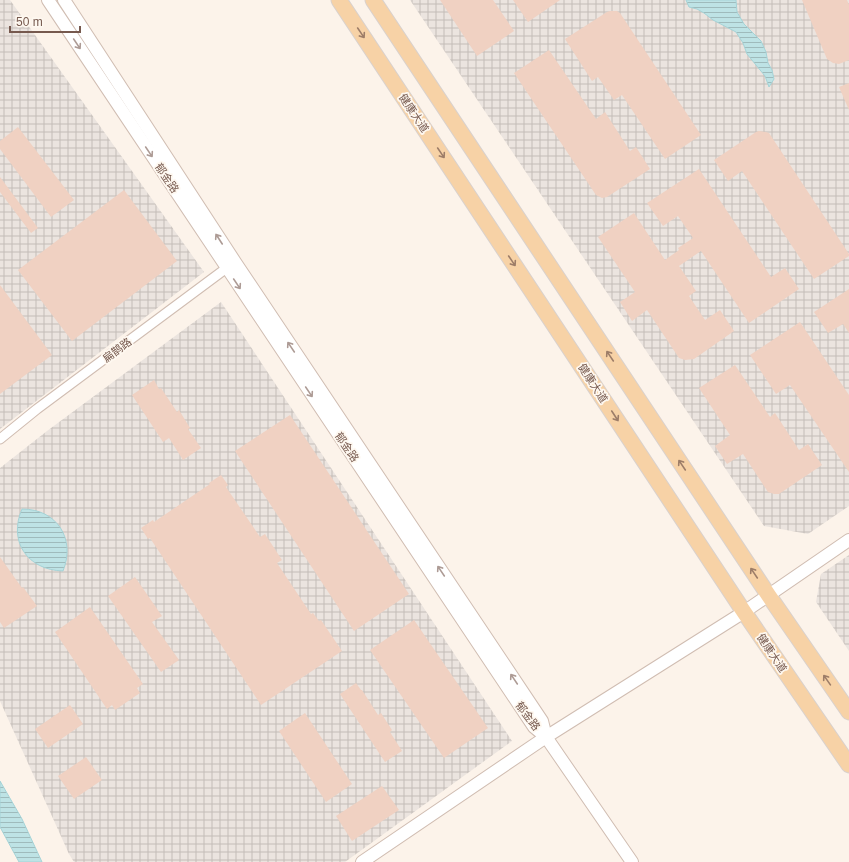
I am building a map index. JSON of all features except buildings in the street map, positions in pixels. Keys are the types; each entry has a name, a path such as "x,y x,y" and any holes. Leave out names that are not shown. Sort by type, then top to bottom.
{"main road":[{"name":"健康大道","path":"340,0 744,612 849,765"},
{"path":"373,0 769,596 849,712"}],"street":[{"name":"郁金路","path":"48,0 542,721 546,737 632,862"},
{"name":"郁金路","path":"64,0 230,265"},
{"name":"扁鹊路","path":"0,439 43,404 230,265"},
{"path":"362,862 546,737 769,596 849,540"}],"shaded area":[{"path":"0,0 10,0 204,272 0,429"},
{"path":"410,0 849,0 849,506 808,534 764,526"},
{"path":"221,302 512,741 345,862 74,862 69,854 0,701 0,468 47,431"},
{"path":"849,555 849,651 816,602 821,574"}],"water":[{"path":"686,0 736,0 737,12 744,24 761,41 766,52 768,63 772,70 774,79 769,87 765,76 747,54 743,43 736,32 713,20 697,9 689,7"},
{"path":"22,509 34,510 45,514 54,520 60,528 65,537 67,548 63,571 50,569 39,565 24,552 19,542 17,532 18,521"},
{"path":"0,781 22,819 42,862 19,862 0,827"}]}
